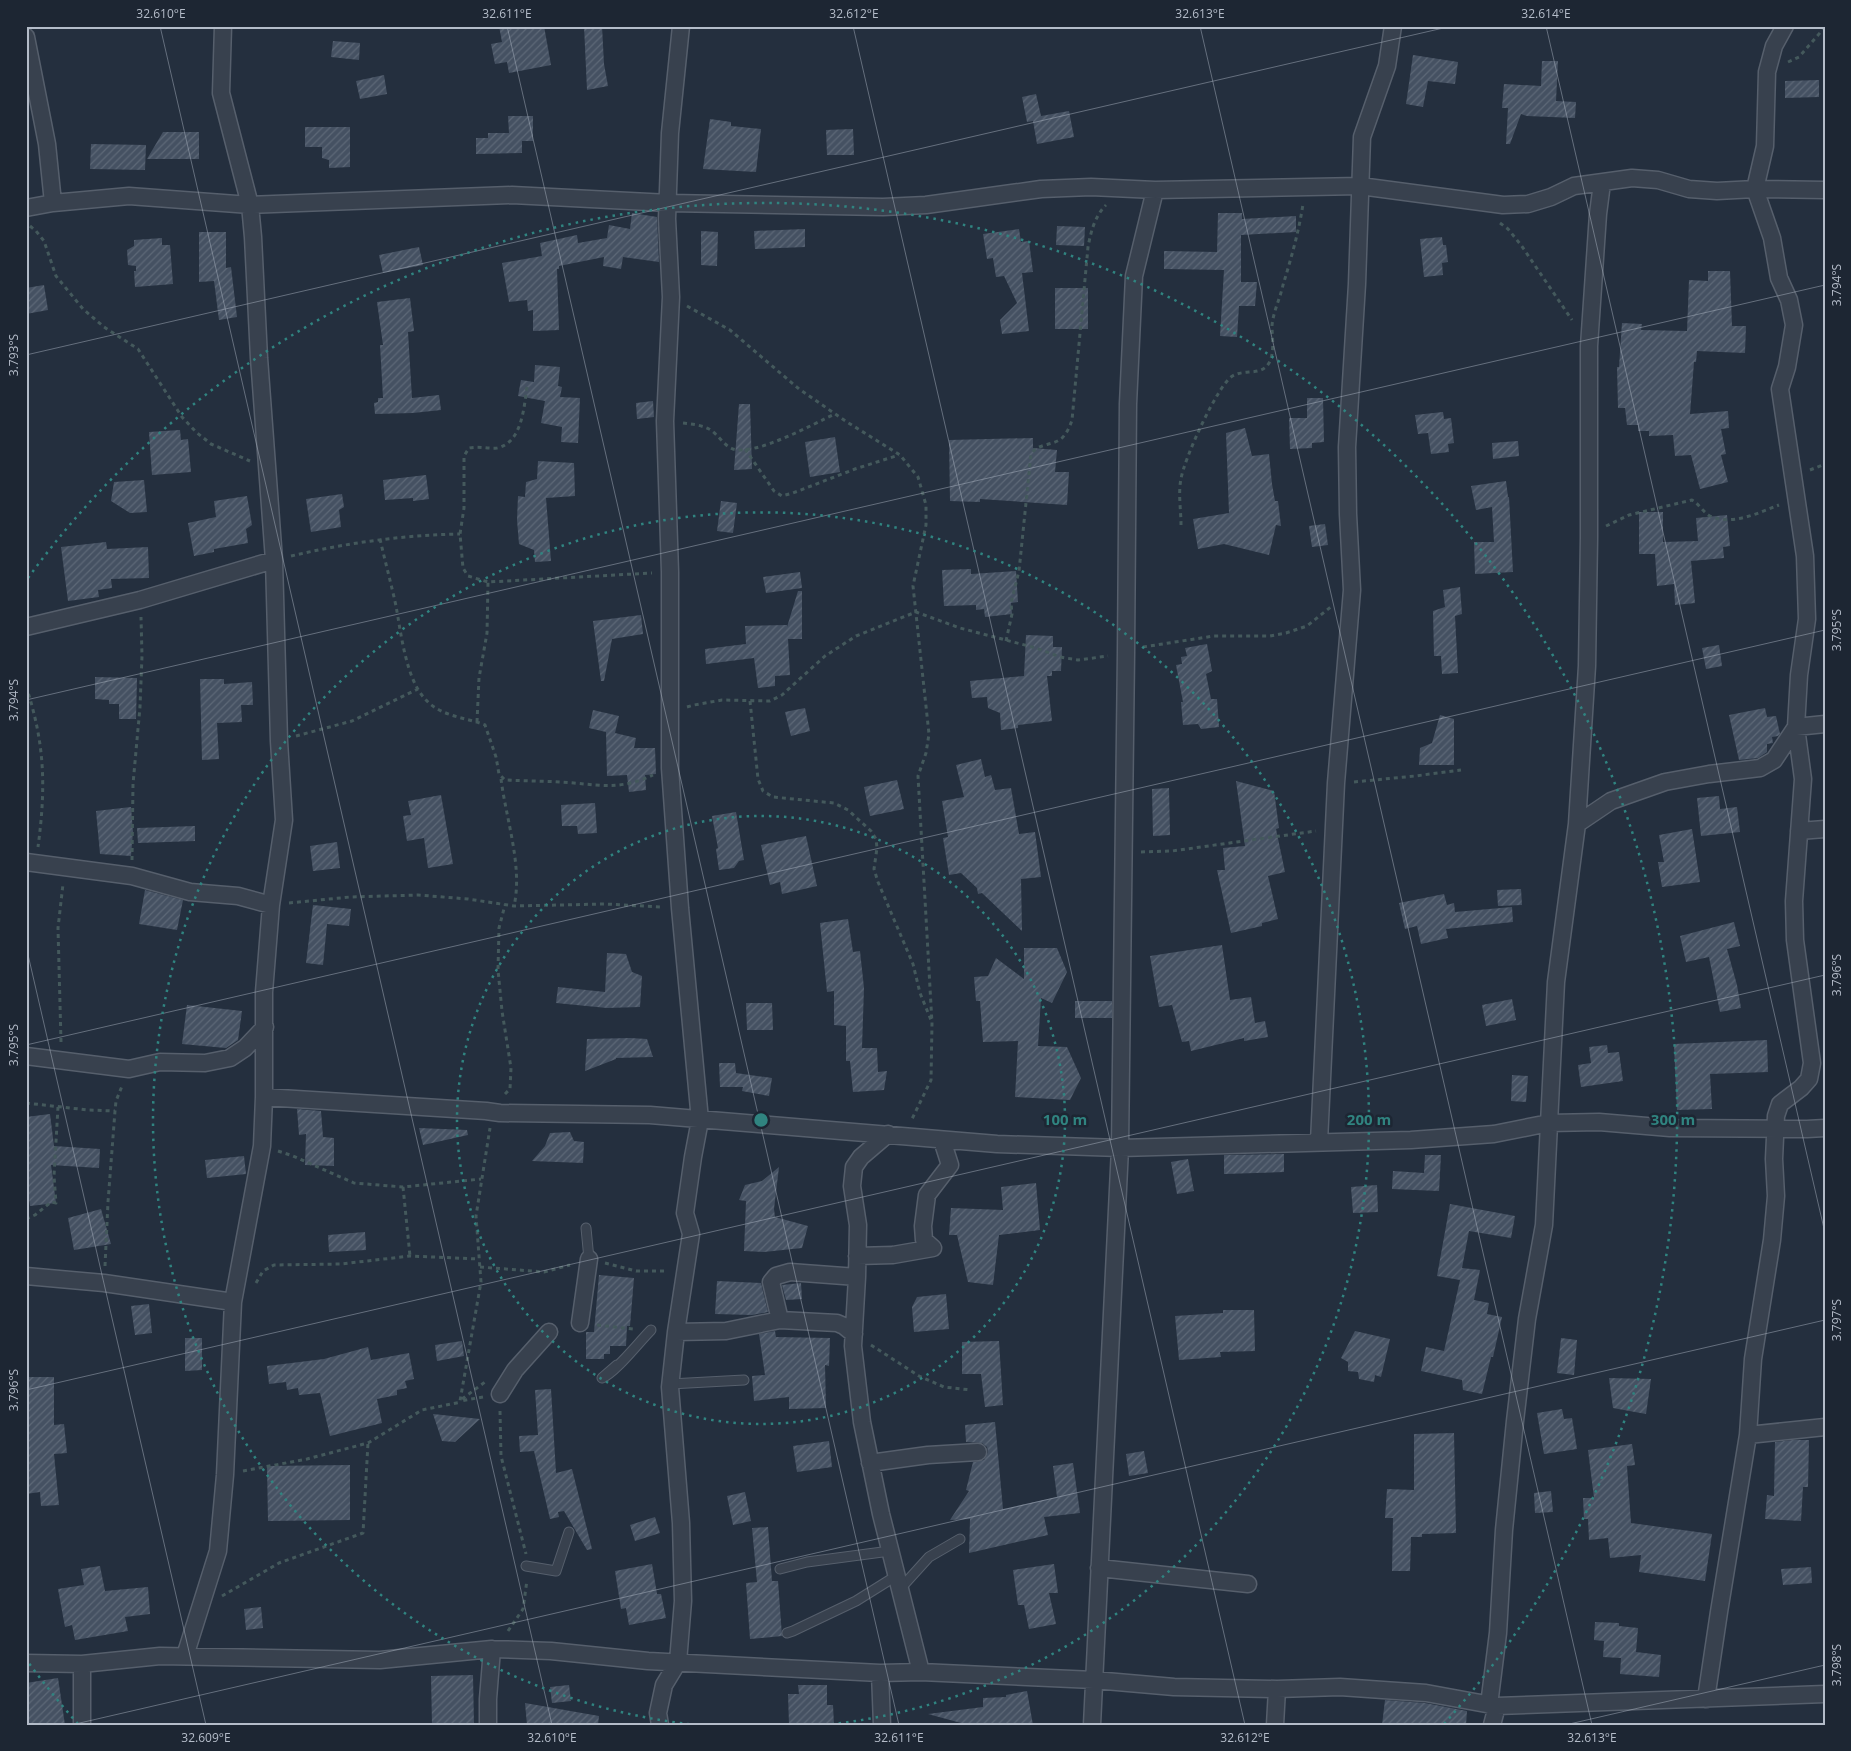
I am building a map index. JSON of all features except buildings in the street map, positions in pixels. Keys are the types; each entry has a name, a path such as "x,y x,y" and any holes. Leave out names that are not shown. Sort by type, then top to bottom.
{"street":[{"path":"185,1656 218,1551 225,1475 233,1302 262,1146 264,992 271,905 284,820 279,741 274,560 266,468 254,237 250,205 221,94 223,26"},
{"path":"660,1725 658,1713 664,1685 678,1662 683,1591 681,1523 670,1384 691,1234 685,1213 700,1120 680,908 670,768 670,572 665,421 671,297 667,219 670,133 681,26"},
{"path":"1319,1142 1336,783 1352,590 1347,446 1357,284 1362,137 1387,66 1393,26"},
{"path":"1706,1699 1748,1435 1753,1359 1772,1240 1776,1196 1774,1159 1776,1116 1780,1104 1801,1088 1809,1079 1812,1063 1795,940 1794,901 1803,779 1796,727 1799,675 1807,619 1805,556 1780,389 1787,367 1794,325 1789,300 1779,278 1772,238 1755,189 1765,146 1767,72 1774,46 1785,26"},
{"path":"26,38 47,144 53,203"},
{"path":"26,208 53,203 129,196 250,205 512,195 669,203 883,207 926,205 1041,189 1090,187 1155,190 1307,186 1360,186 1503,205 1528,204 1551,198 1574,186 1632,178 1658,180 1689,189 1717,191 1755,189 1825,190"},
{"path":"1492,1725 1504,1530 1527,1319 1544,1225 1556,982 1567,911 1577,824 1587,666 1589,346 1598,214 1602,183"},
{"path":"1092,1725 1120,1148 1128,404 1134,276 1155,190"},
{"path":"26,627 140,600 274,560"},
{"path":"1796,727 1825,724"},
{"path":"1577,824 1611,802 1665,782 1760,768 1774,760 1796,727"},
{"path":"1799,831 1825,829"},
{"path":"31,862 132,876 190,892 238,896 271,905"},
{"path":"26,1056 129,1069 160,1062 205,1063 230,1058 245,1048 265,1027"},
{"path":"264,1097 500,1113 650,1115 997,1144 1120,1148 1412,1140 1494,1134 1549,1123 1599,1122 1670,1128 1825,1128"},
{"path":"896,1135 861,1157 854,1167 852,1186 858,1225 853,1346 862,1422 870,1463 921,1672"},
{"path":"857,1256 893,1255 933,1248 924,1240 924,1226 927,1195 950,1165 942,1140"},
{"path":"580,1323 589,1260"},
{"path":"780,1320 771,1282 776,1276 790,1272 857,1277"},
{"path":"26,1276 104,1284 233,1302"},
{"path":"676,1332 726,1331 780,1320 837,1323 854,1334"},
{"path":"500,1394 515,1370 549,1332"},
{"path":"1748,1435 1825,1427"},
{"path":"870,1463 928,1455 978,1452"},
{"path":"1099,1568 1248,1584"},
{"path":"488,1725 492,1649"},
{"path":"26,1663 82,1664 160,1656 380,1660 492,1649 552,1651 648,1661 880,1673 921,1672 1094,1680 1174,1687 1359,1688 1426,1694 1493,1705 1825,1694"},
{"path":"82,1664 82,1725"},
{"path":"880,1673 882,1725"},
{"path":"1275,1725 1277,1689"}],"lane":[{"path":"586,1228 589,1260"},
{"path":"617,1366 650,1330"},
{"path":"670,1384 744,1380"},
{"path":"526,1566 556,1571 569,1532"},
{"path":"787,1633 898,1583 929,1557 960,1540"},
{"path":"780,1569 807,1562 890,1551"}],"path":[{"path":"1767,72 1799,57 1825,27"},
{"path":"1181,524 1181,479 1203,422 1225,384 1232,376 1257,372 1266,368 1270,362 1273,352 1272,325 1300,223 1307,186"},
{"path":"1006,641 1012,614 1011,603 1019,571 1031,454 1038,448 1054,443 1062,438 1072,420 1091,231 1099,212 1110,202 1134,188"},
{"path":"1492,218 1508,229 1521,244 1589,346"},
{"path":"26,224 36,231 44,241 56,276 83,309 104,327 138,349 182,417 196,432 211,444 266,468"},
{"path":"671,297 730,330 799,389 900,455 918,477 926,505 926,525 913,586 929,734 926,753 918,776 932,1023 931,1080 896,1135"},
{"path":"527,387 516,434 507,444 498,448 475,447 470,448 466,452 464,508 460,534 463,568 468,576 488,582 670,572"},
{"path":"665,421 699,425 710,430 733,449 745,449 758,448 835,414"},
{"path":"745,449 774,491 782,496 855,469 900,455"},
{"path":"1589,538 1610,523 1629,515 1692,500 1699,504 1708,515 1722,519 1743,518 1781,504 1790,497 1801,475 1808,470 1825,464"},
{"path":"274,560 335,546 380,539 415,535 460,534"},
{"path":"380,539 405,656 418,689 426,700 440,710 486,725 490,733 498,774 501,778 515,859 517,893 514,906"},
{"path":"478,722 479,678 486,633 488,582"},
{"path":"670,714 694,704 722,700 770,701 782,695 825,656 856,636 916,612 960,628 1036,648 1060,657 1078,660 1214,636 1270,636 1286,634 1307,626 1352,590"},
{"path":"132,876 133,784 142,665 140,600"},
{"path":"26,686 40,740 44,780 42,819 31,862"},
{"path":"279,741 352,721 418,689"},
{"path":"750,701 758,779 763,791 773,797 834,803 848,810 871,831 876,839 877,848 874,869 913,964 920,993 932,1023"},
{"path":"501,778 505,780 574,783 603,787 622,786 640,781 670,768"},
{"path":"1336,783 1461,770"},
{"path":"1124,852 1172,851 1334,829"},
{"path":"61,1061 58,928 66,866"},
{"path":"271,905 350,897 418,895 468,899 514,906 606,904 680,908"},
{"path":"486,1111 510,1089 512,1068 502,1010 498,970 499,928 505,905"},
{"path":"104,1284 116,1101 129,1069"},
{"path":"26,1103 115,1111"},
{"path":"26,1219 35,1215 51,1202 56,1203 54,1176 58,1107"},
{"path":"262,1146 293,1156 354,1183 403,1187 481,1179"},
{"path":"403,1187 410,1256"},
{"path":"233,1302 253,1288 263,1271 274,1265 341,1264 410,1256 479,1259"},
{"path":"854,1334 919,1376 944,1387 971,1390"},
{"path":"225,1475 368,1443 422,1410 500,1394"},
{"path":"201,1609 279,1563 363,1533 368,1443"}]}
